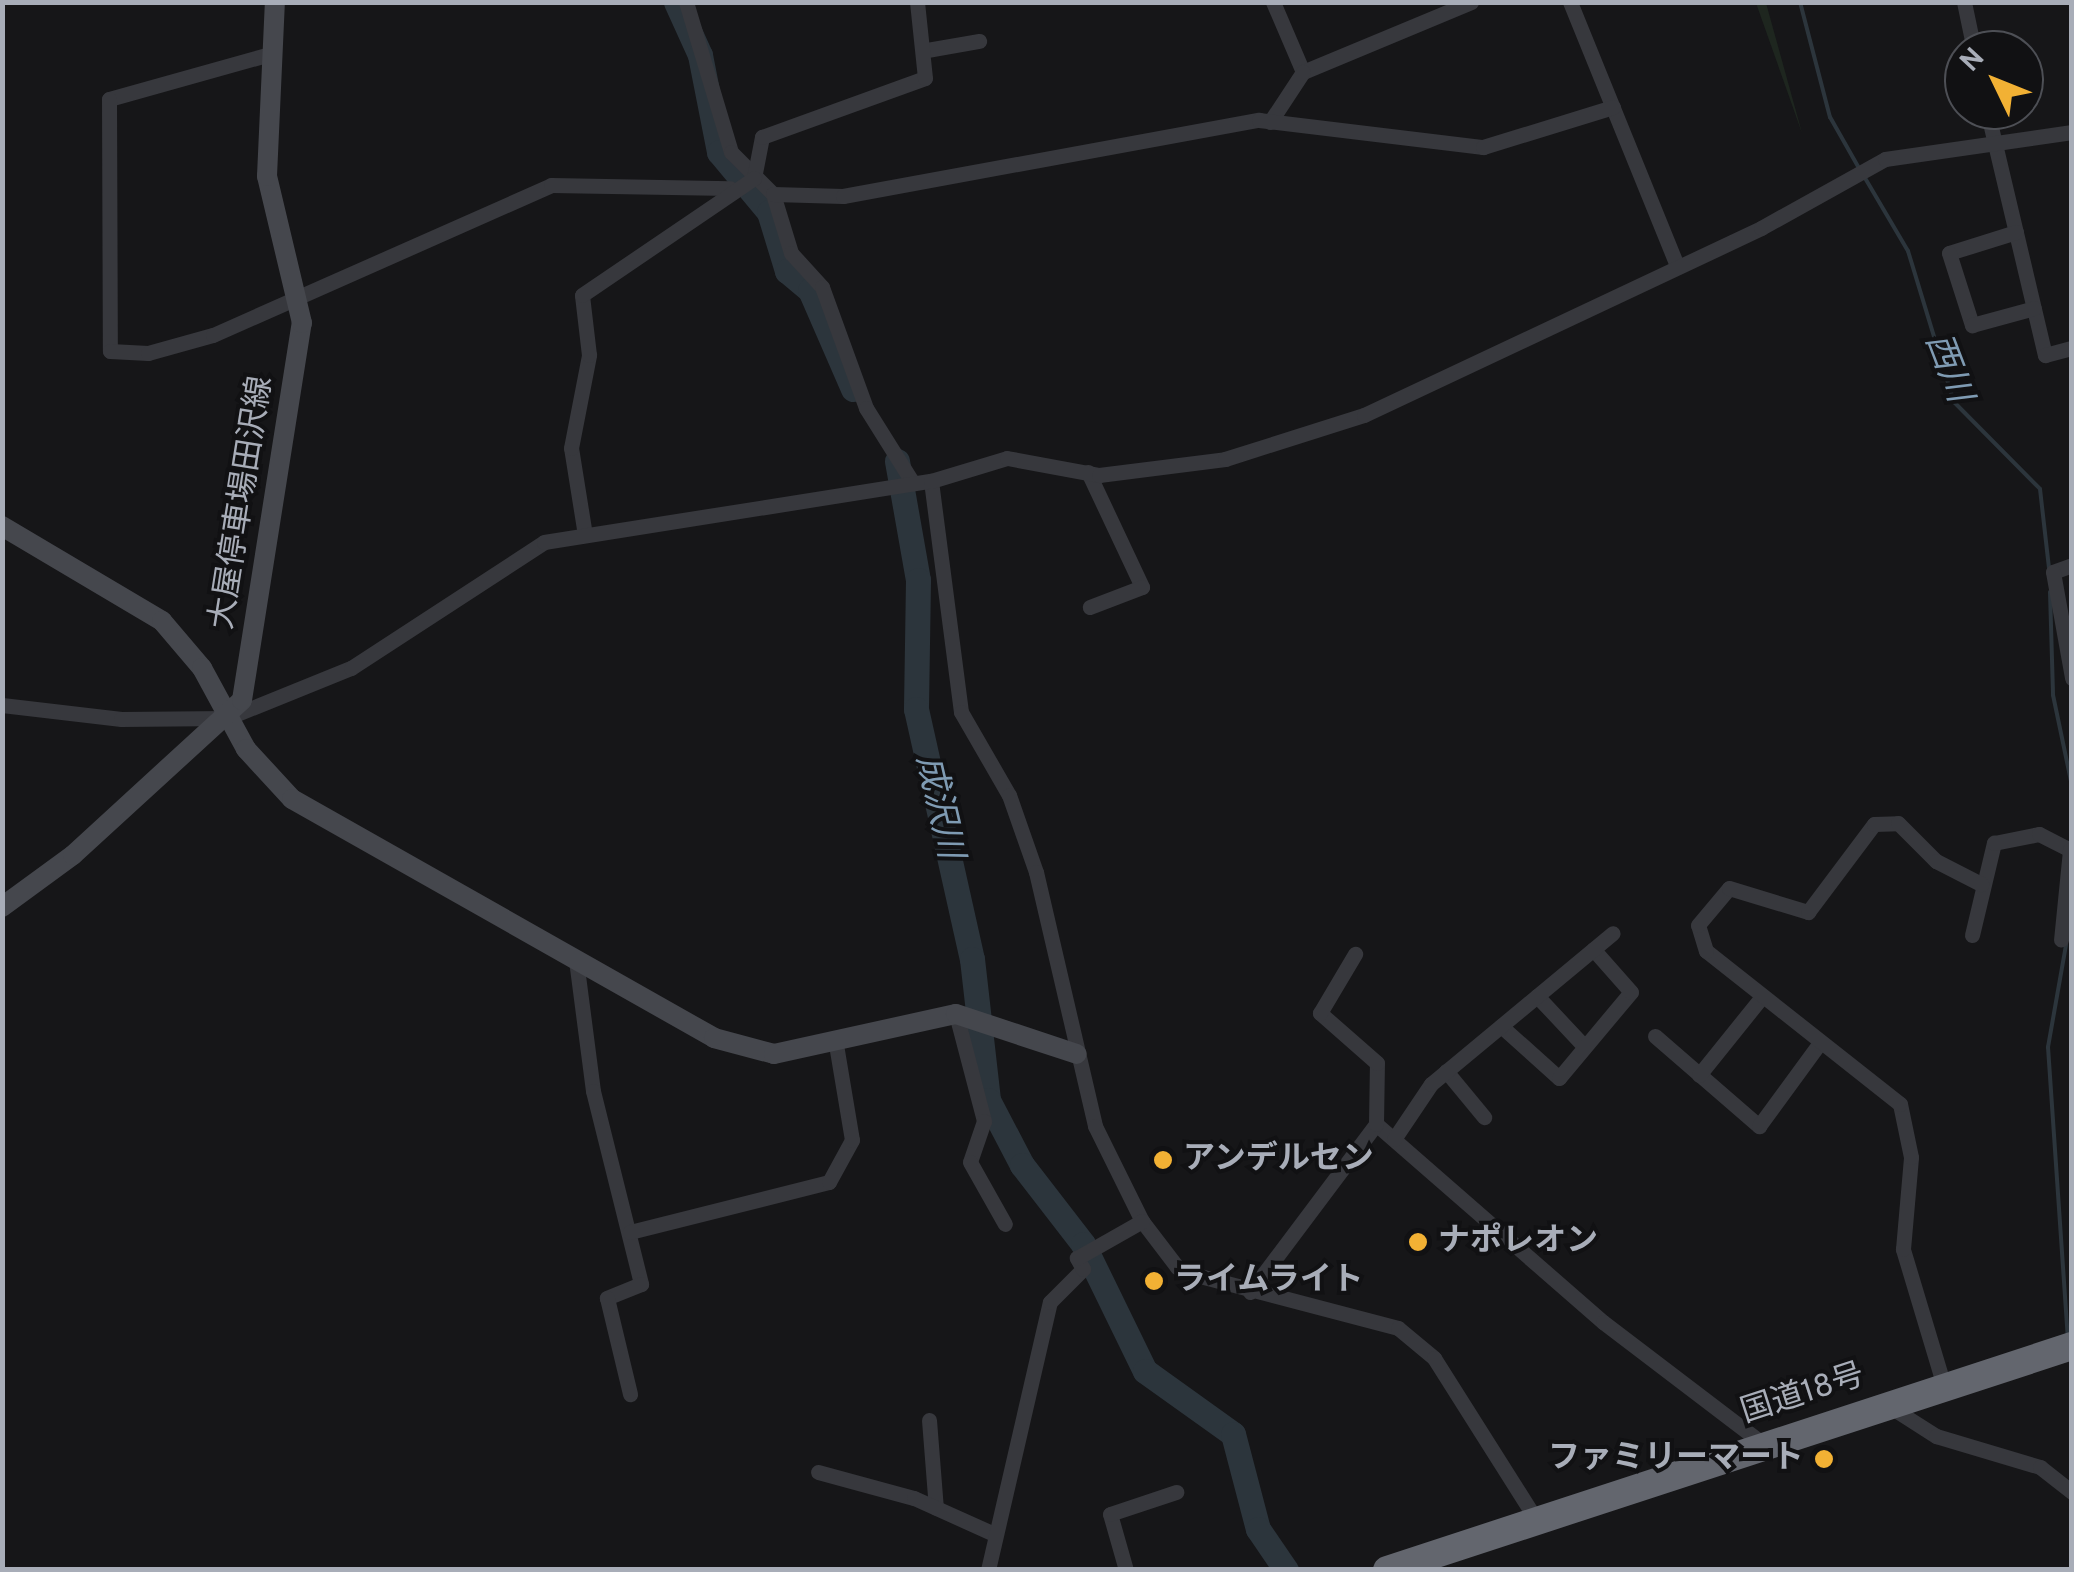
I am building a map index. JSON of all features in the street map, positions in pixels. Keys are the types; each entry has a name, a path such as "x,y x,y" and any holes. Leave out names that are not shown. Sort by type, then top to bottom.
{"highway":[{"name":"国道18号","path":"1387,1570 2072,1346"}],"street":[{"name":"大屋停車場田沢線","path":"2,907 228,718 242,700 299,301 267,176 275,2"},
{"path":"686,2 720,127 750,180 773,194 842,196 955,169 1270,122 1483,147 1612,108"},
{"path":"750,180 762,137 925,78 927,50 917,2"},
{"path":"1273,2 1302,72"},
{"path":"1270,122 1302,72 1471,2"},
{"path":"1570,2 1677,265"},
{"path":"1964,2 1970,30"},
{"path":"927,50 979,41"},
{"path":"270,54 109,100 110,351 178,348 299,301 551,186 730,188"},
{"path":"1991,130 2045,355 2072,348"},
{"path":"2,704 121,719 228,718 350,668 502,560 585,535 931,480 1007,458 1088,472 1225,459 1364,415 1677,265 1885,159 2072,132"},
{"path":"585,535 572,448 588,355 582,295 730,188 750,180"},
{"path":"773,194 791,253 822,287 866,408 909,484"},
{"path":"2016,232 1950,253 1972,325 2034,308"},
{"path":"1088,472 1142,587 1090,607"},
{"path":"931,480 961,712 1009,795 1036,872 1095,1126 1142,1221 1177,1266 1250,1292 1398,1328 1434,1358 1537,1521"},
{"path":"2,526 162,621 228,718 292,800 739,1047 774,1054 835,1038 967,1015 1077,1054"},
{"path":"2072,565 2053,572 2072,678"},
{"path":"1944,1386 1903,1249 1906,1116 1884,1086 1819,1044 1761,998 1698,936 1702,915 1730,888 1808,912 1874,824 1898,823 1936,861 1981,884"},
{"path":"1972,935 1981,884 1994,843 2014,834 2056,838 2070,850 2062,940"},
{"path":"1394,1139 1446,1071 1613,933"},
{"path":"1500,1026 1558,1078 1631,992 1593,949"},
{"path":"1250,1292 1376,1124 1377,1064 1320,1013 1355,954"},
{"path":"576,960 593,1091 641,1284 607,1298 630,1394"},
{"path":"1536,996 1584,1046"},
{"path":"1699,1075 1761,998"},
{"path":"967,1015 984,1121 970,1162 1005,1224"},
{"path":"1654,1036 1760,1126 1819,1044"},
{"path":"630,1232 829,1182 852,1140 835,1038"},
{"path":"1446,1071 1484,1118"},
{"path":"1376,1124 1603,1322 1763,1444"},
{"path":"988,1570 1034,1345 1050,1302 1083,1270 1087,1252 1142,1221"},
{"path":"1886,1404 1936,1436 2040,1467 2072,1492"},
{"path":"929,1420 936,1508"},
{"path":"818,1472 936,1508 994,1534"},
{"path":"1126,1570 1110,1514 1176,1492"}],"shaded area":[{"path":"1756,3 1766,3 1802,133"}],"waterway":[{"name":"成沢川","path":"676,2 700,55 719,152 769,212 787,271 810,290 853,389"},
{"name":"西川","path":"1800,2 1830,117 1860,170"},
{"name":"西川","path":"1865,178 1908,251 1954,402 2040,489 2049,568"},
{"name":"成沢川","path":"897,461 918,580 916,709 972,959 988,1100 1022,1165 1083,1244 1145,1371 1233,1434 1258,1529 1286,1570"},
{"name":"西川","path":"2050,592 2053,695 2072,786"},
{"name":"西川","path":"2066,945 2048,1047 2068,1337"}],"place":[{"name":"アンデルセン","path":"1163,1160"},
{"name":"ナポレオン","path":"1418,1242"},
{"name":"ライムライト","path":"1154,1281"},
{"name":"ファミリーマート","path":"1824,1459"}]}
